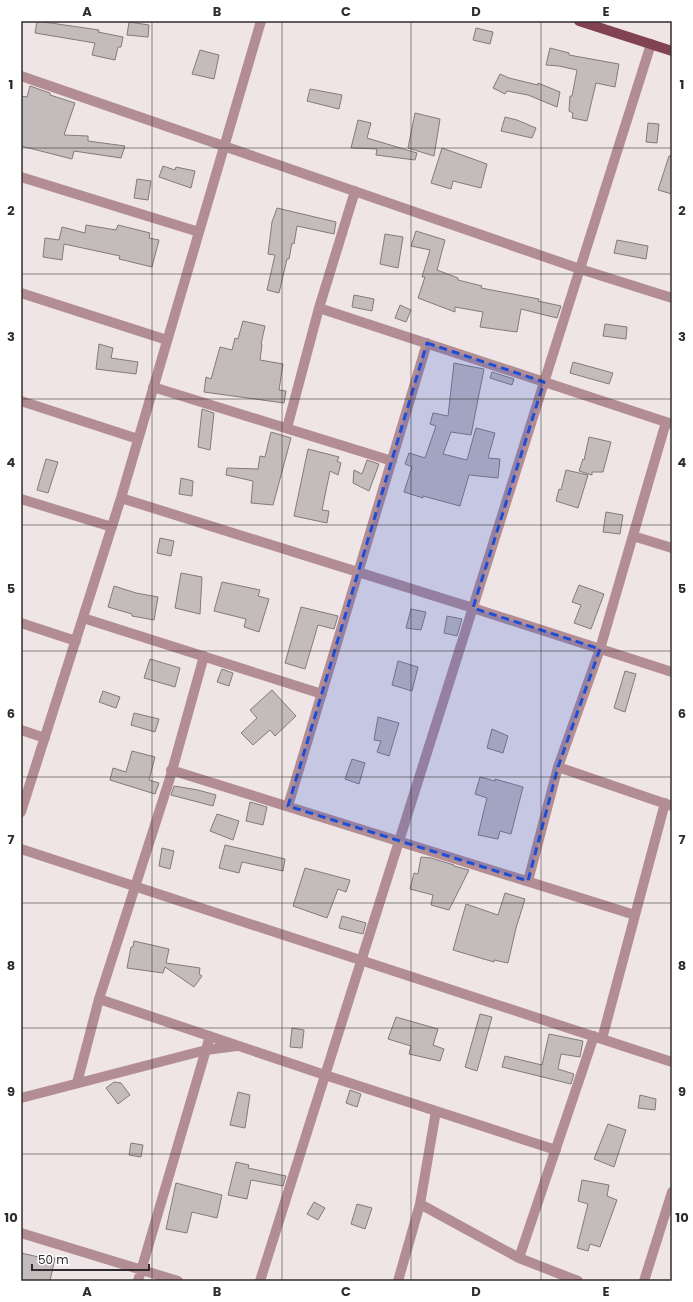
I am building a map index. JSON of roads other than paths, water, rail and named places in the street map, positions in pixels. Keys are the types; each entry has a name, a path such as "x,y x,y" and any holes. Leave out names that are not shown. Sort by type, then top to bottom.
{"main road":[{"path":"579,21 672,51"}],"street":[{"path":"21,812 121,498 261,21"},
{"path":"260,1281 651,44"},
{"path":"21,76 580,269 672,298"},
{"path":"21,177 199,232"},
{"path":"287,428 319,308 355,191"},
{"path":"21,293 167,340"},
{"path":"319,308 669,422 633,536 600,649 558,767 528,881"},
{"path":"288,806 427,343"},
{"path":"153,387 392,460"},
{"path":"21,401 138,439"},
{"path":"121,498 672,672"},
{"path":"21,499 112,527"},
{"path":"633,536 672,548"},
{"path":"83,618 322,694"},
{"path":"21,623 76,641"},
{"path":"77,1084 99,999 172,770 204,656"},
{"path":"21,730 45,738"},
{"path":"520,1258 556,1150 598,1038 668,804 558,767"},
{"path":"172,770 635,915"},
{"path":"21,849 672,1062"},
{"path":"99,999 325,1075 556,1150"},
{"path":"138,1281 210,1036"},
{"path":"21,1098 206,1050 239,1046"},
{"path":"398,1281 420,1204 436,1111"},
{"path":"644,1281 672,1192"},
{"path":"420,1204 520,1258 578,1281"},
{"path":"21,1233 178,1281"}]}
